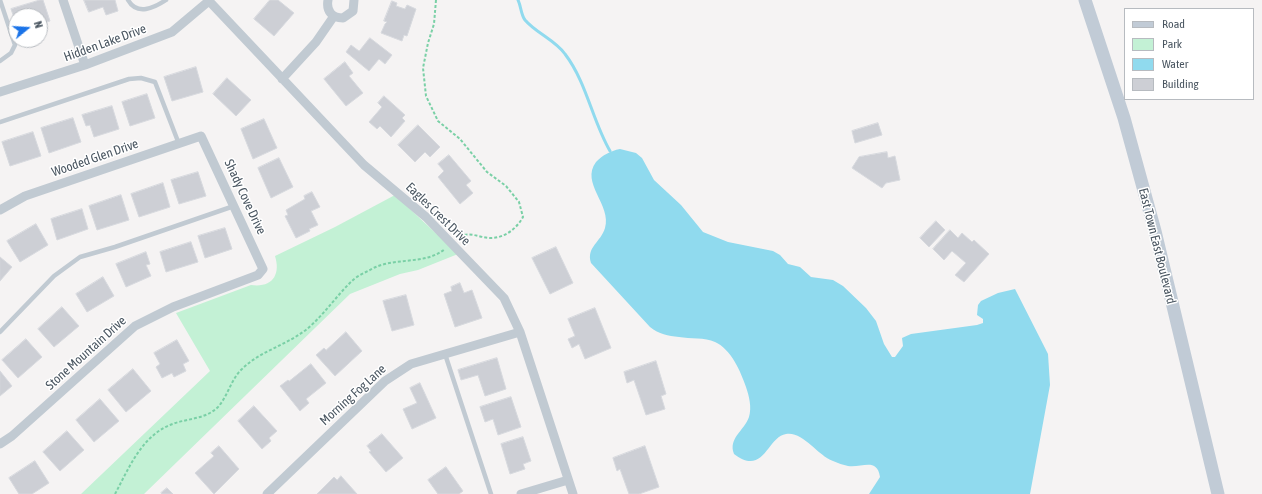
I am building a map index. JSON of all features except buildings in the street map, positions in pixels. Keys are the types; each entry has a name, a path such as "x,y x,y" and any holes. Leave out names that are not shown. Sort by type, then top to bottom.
{"street":[{"path":"64,0 85,65"},
{"path":"328,0 328,9 334,16 343,18 351,14 355,7 354,0"},
{"name":"East Town East Boulevard","path":"1086,0 1124,118 1155,231 1218,494"},
{"name":"Hidden Lake Drive","path":"0,92 85,65 172,32 210,1"},
{"name":"Eagles Crest Drive","path":"210,1 364,165 426,217 504,298 520,332 573,494"},
{"path":"282,79 316,42 334,16"},
{"name":"Wooded Glen Drive","path":"0,210 25,196 201,136"},
{"name":"Shady Cove Drive","path":"201,136 263,269"},
{"name":"Stone Mountain Drive","path":"0,444 12,436 135,326 173,307 258,275 263,269"},
{"name":"Morning Fog Lane","path":"267,494 385,381 411,364 520,332"},
{"path":"521,494 568,480"}],"lane":[{"path":"0,0 15,45 10,53 0,62"},
{"path":"128,0 139,9 150,10 166,0"},
{"path":"0,122 129,79 142,78 155,82 178,144"},
{"path":"0,332 54,276 80,257 114,247 234,205"},
{"path":"445,354 491,494"}],"path":[{"path":"115,494 131,462 152,435 171,424 210,413 218,406 238,373 249,362 306,330 322,315 354,279 377,266 410,261 440,253 462,235 474,234 491,238 508,233 519,225 523,217 519,202 506,186 487,172 460,139 438,120 426,96 423,68 428,43 434,24 436,0"}],"green space":[{"path":"395,195 458,254 418,270 400,274 350,294 144,494 81,494 210,371 176,313 251,285 269,282 276,274 277,263 275,256 335,227"}],"water":[{"path":"620,149 636,153 642,158 654,180 681,205 703,232 728,242 773,251 780,255 788,264 800,267 811,277 833,280 843,286 866,308 876,321 884,344 892,357 895,357 903,346 902,338 911,334 983,323 983,319 977,315 978,305 981,301 998,293 1015,289 1048,354 1050,385 1030,494 869,494 880,477 876,467 872,465 842,465 827,458 804,440 792,434 786,434 780,437 759,459 752,461 744,460 734,454 733,443 747,422 750,413 750,405 744,381 731,355 721,345 711,340 671,336 653,329 591,263 590,257 592,249 603,233 606,219 594,186 592,170 596,162 601,157"}],"waterway":[{"path":"518,0 523,16 529,25 561,49 573,65 584,89 598,127 610,151"}]}
